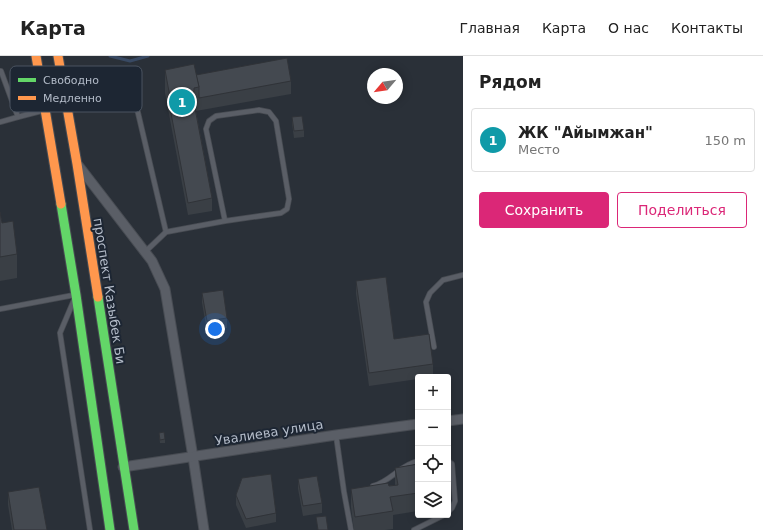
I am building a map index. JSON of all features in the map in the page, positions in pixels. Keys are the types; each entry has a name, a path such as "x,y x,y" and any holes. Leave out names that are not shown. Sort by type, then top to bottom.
{"street":[{"path":"36,56 38,66"},
{"name":"проспект Казыбек Би","path":"58,56 60,66"},
{"path":"45,112 76,295 110,530"},
{"name":"проспект Казыбек Би","path":"68,112 134,530"},
{"path":"77,164 152,261 165,289 204,530"},
{"path":"451,421 463,419"},
{"name":"Увалиева улица","path":"123,466 415,424"}],"lane":[{"path":"0,71 10,95"},
{"path":"145,252 166,232 225,221 282,214 287,209 289,199 276,121 269,112 259,110 216,116 209,121 206,129 225,221"},
{"path":"16,112 18,117"},
{"path":"0,122 37,112"},
{"path":"138,112 166,232"},
{"path":"434,347 426,302 430,293 443,280 463,275"},
{"path":"0,309 76,295"},
{"path":"76,295 60,333 90,530"},
{"path":"336,435 351,530"},
{"path":"371,487 378,485 401,468 415,462"},
{"path":"451,463 455,501 451,509"},
{"path":"344,492 351,491"},
{"path":"414,530 438,518"}],"building":[{"path":"287,58 291,81 199,98 199,87 196,75"},
{"path":"194,64 199,87 194,88 194,92 170,97 165,70"},
{"path":"194,103 212,198 188,203 170,108"},
{"path":"302,116 304,130 294,131 292,117"},
{"path":"0,212 2,223 13,221 17,254 0,257"},
{"path":"386,277 394,339 429,334 433,364 369,373 356,281"},
{"path":"223,290 227,318 207,321 202,293"},
{"path":"164,432 165,439 160,440 159,433"},
{"path":"415,465 415,493 390,497 393,511 355,517 351,489 388,483 389,486 398,485 395,468"},
{"path":"271,474 276,513 246,519 236,495 242,478"},
{"path":"317,476 322,503 303,506 298,479"},
{"path":"39,487 47,530 14,530 8,492"},
{"path":"326,516 328,530 318,530 316,517"}],"waterway":[{"path":"110,56 130,61 148,56"}],"traffic: fast":[{"path":"61,204 76,295 110,530"},
{"path":"98,297 134,530"}],"traffic: slow":[{"path":"36,56 38,66"},
{"path":"58,56 60,66"},
{"path":"45,112 61,204"},
{"path":"68,112 98,297"}],"place":[{"name":"ЖК \"Айымжан\"","path":"182,102"}]}
